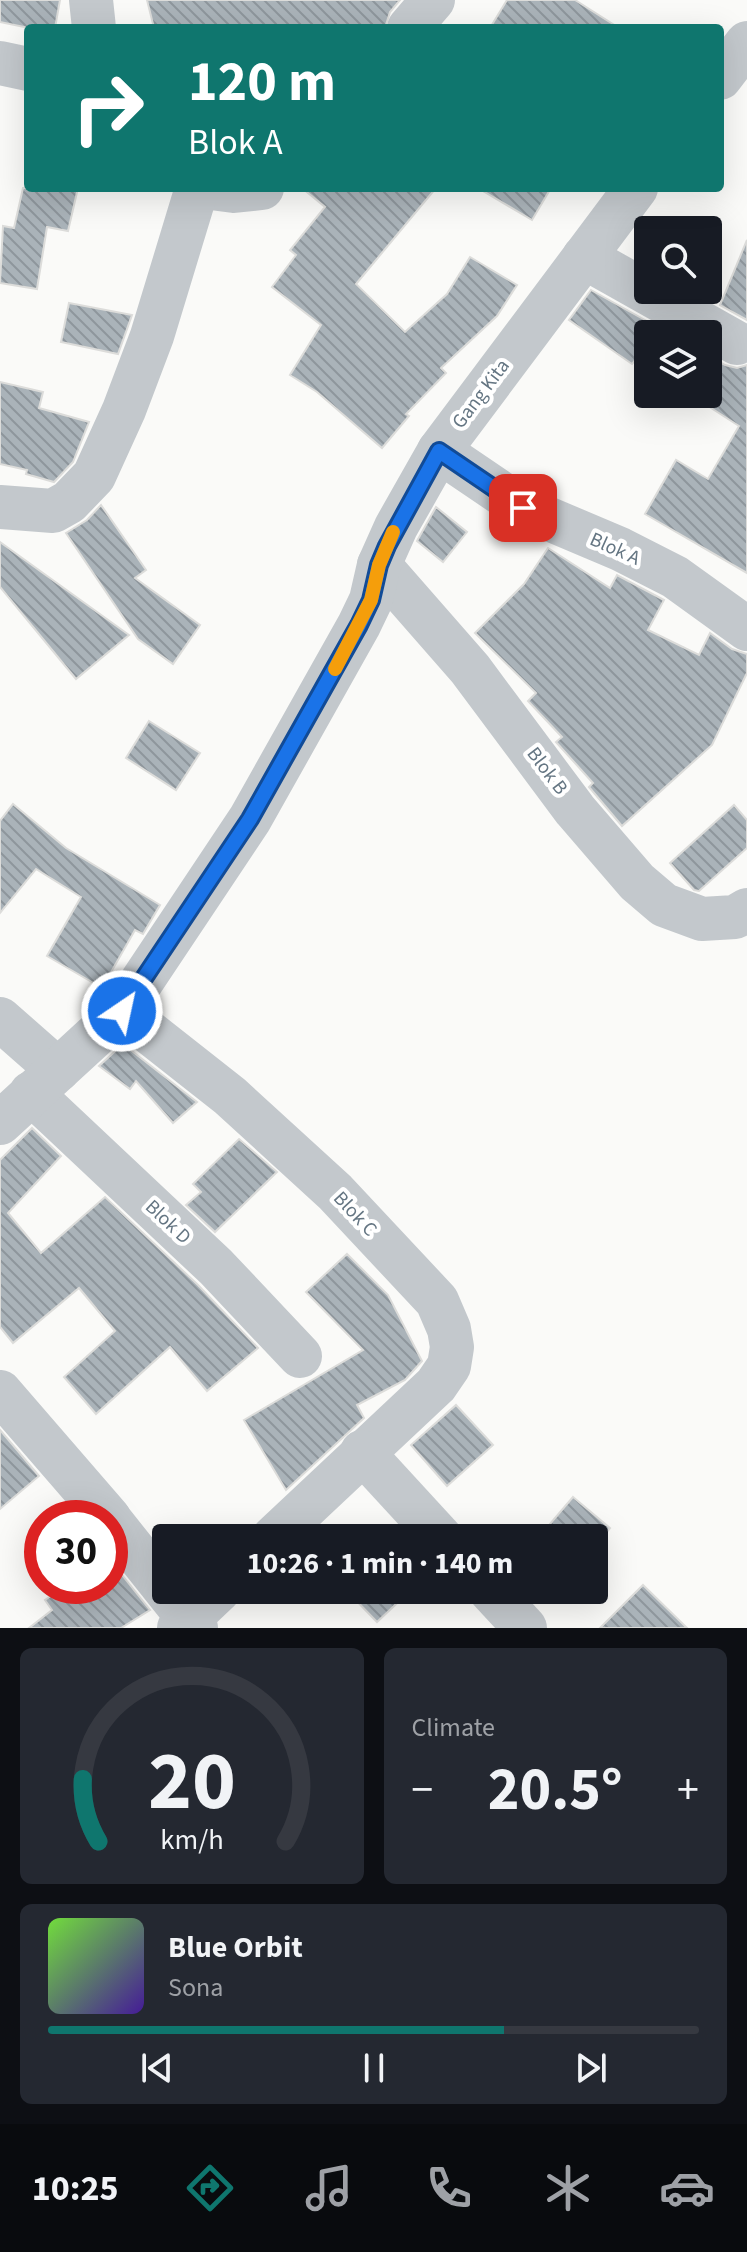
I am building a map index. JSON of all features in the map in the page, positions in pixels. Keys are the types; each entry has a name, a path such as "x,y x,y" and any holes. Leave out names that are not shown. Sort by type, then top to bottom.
{"street":[{"path":"91,0 94,24"},
{"path":"412,24 433,0"},
{"path":"724,73 747,43"},
{"path":"1,507 53,511 69,502 94,476 124,410 152,336 196,192"},
{"name":"Gang Kita","path":"0,1123 122,1011 258,805 359,625 371,600 379,565 396,527 439,451 633,192"},
{"path":"584,257 737,343"},
{"name":"Blok A","path":"439,451 523,508 620,549 675,577 747,629"},
{"name":"Blok B","path":"379,565 470,669 575,810 637,882 664,905 702,919 735,917 747,910"},
{"name":"Blok C","path":"122,1011 230,1096 335,1192 437,1301 449,1329 452,1347 449,1366 436,1385 287,1524"},
{"name":"Blok D","path":"0,1019 45,1081 300,1356"},
{"path":"0,1392 93,1500"},
{"path":"362,1452 428,1524"},
{"path":"128,1540 196,1616"},
{"path":"503,1604 525,1628"}],"building":[{"path":"0,0 60,0 56,24 24,24 24,27 0,22"},
{"path":"147,0 400,0 390,12 386,24 153,24"},
{"path":"507,0 575,0 613,24 492,24"},
{"path":"23,188 24,192 77,192 68,231 47,227 37,289 0,283 3,226 14,228"},
{"path":"307,192 433,192 356,284 405,332 447,294 470,257 517,285 497,316 441,368 446,373 406,414 409,416 382,448 317,392 290,375 321,325 272,287 296,255 290,250 325,207"},
{"path":"485,192 549,192 532,220"},
{"path":"747,240 747,320 720,305"},
{"path":"591,290 645,320 634,320 634,362 632,364 569,320"},
{"path":"69,303 132,315 118,354 61,342"},
{"path":"722,363 737,368 747,365 747,573 645,514 676,460 708,479 739,426 711,408 722,408"},
{"path":"0,382 43,392 39,408 89,422 73,462 54,482 26,474 27,470 0,464"},
{"path":"101,505 146,570 135,578 200,625 173,664 138,639 66,533 87,520"},
{"path":"436,507 467,532 443,562 417,541"},
{"path":"0,542 129,635 76,679 0,587"},
{"path":"548,548 610,588 617,575 664,600 648,630 699,655 710,633 732,649 747,654 747,673 712,745 622,826 589,787 593,783 556,742 562,737 528,701 536,693 475,633 524,584"},
{"path":"149,721 200,753 176,790 126,758"},
{"path":"13,804 66,848 160,905 143,934 135,930 102,988 47,956 81,897 36,869 0,913 0,821"},
{"path":"734,805 747,820 747,848 699,891 694,890 670,863"},
{"path":"123,1044 197,1102 173,1123 136,1081 130,1089 99,1066"},
{"path":"32,1128 61,1156 8,1213 41,1253 105,1197 198,1285 258,1348 207,1391 170,1347 96,1414 64,1377 115,1331 79,1288 13,1343 0,1327 0,1160"},
{"path":"239,1139 277,1172 215,1232 186,1205 201,1192 193,1184"},
{"path":"347,1254 388,1295 422,1361 405,1380 357,1405 364,1418 286,1490 244,1420 363,1350 306,1292"},
{"path":"456,1405 493,1445 447,1486 411,1445"},
{"path":"0,1430 39,1476 0,1509"},
{"path":"573,1497 605,1524 550,1524"},
{"path":"128,1582 150,1610 121,1628 29,1628 52,1610 48,1604 128,1604"},
{"path":"643,1585 687,1628 600,1628"},
{"path":"360,1604 396,1604 377,1622"}],"slow traffic":[{"path":"335,669 371,600 379,565 393,532"}],"route":[{"path":"122,1011 266,791 359,625 371,600 387,546 439,451 523,508"}]}
